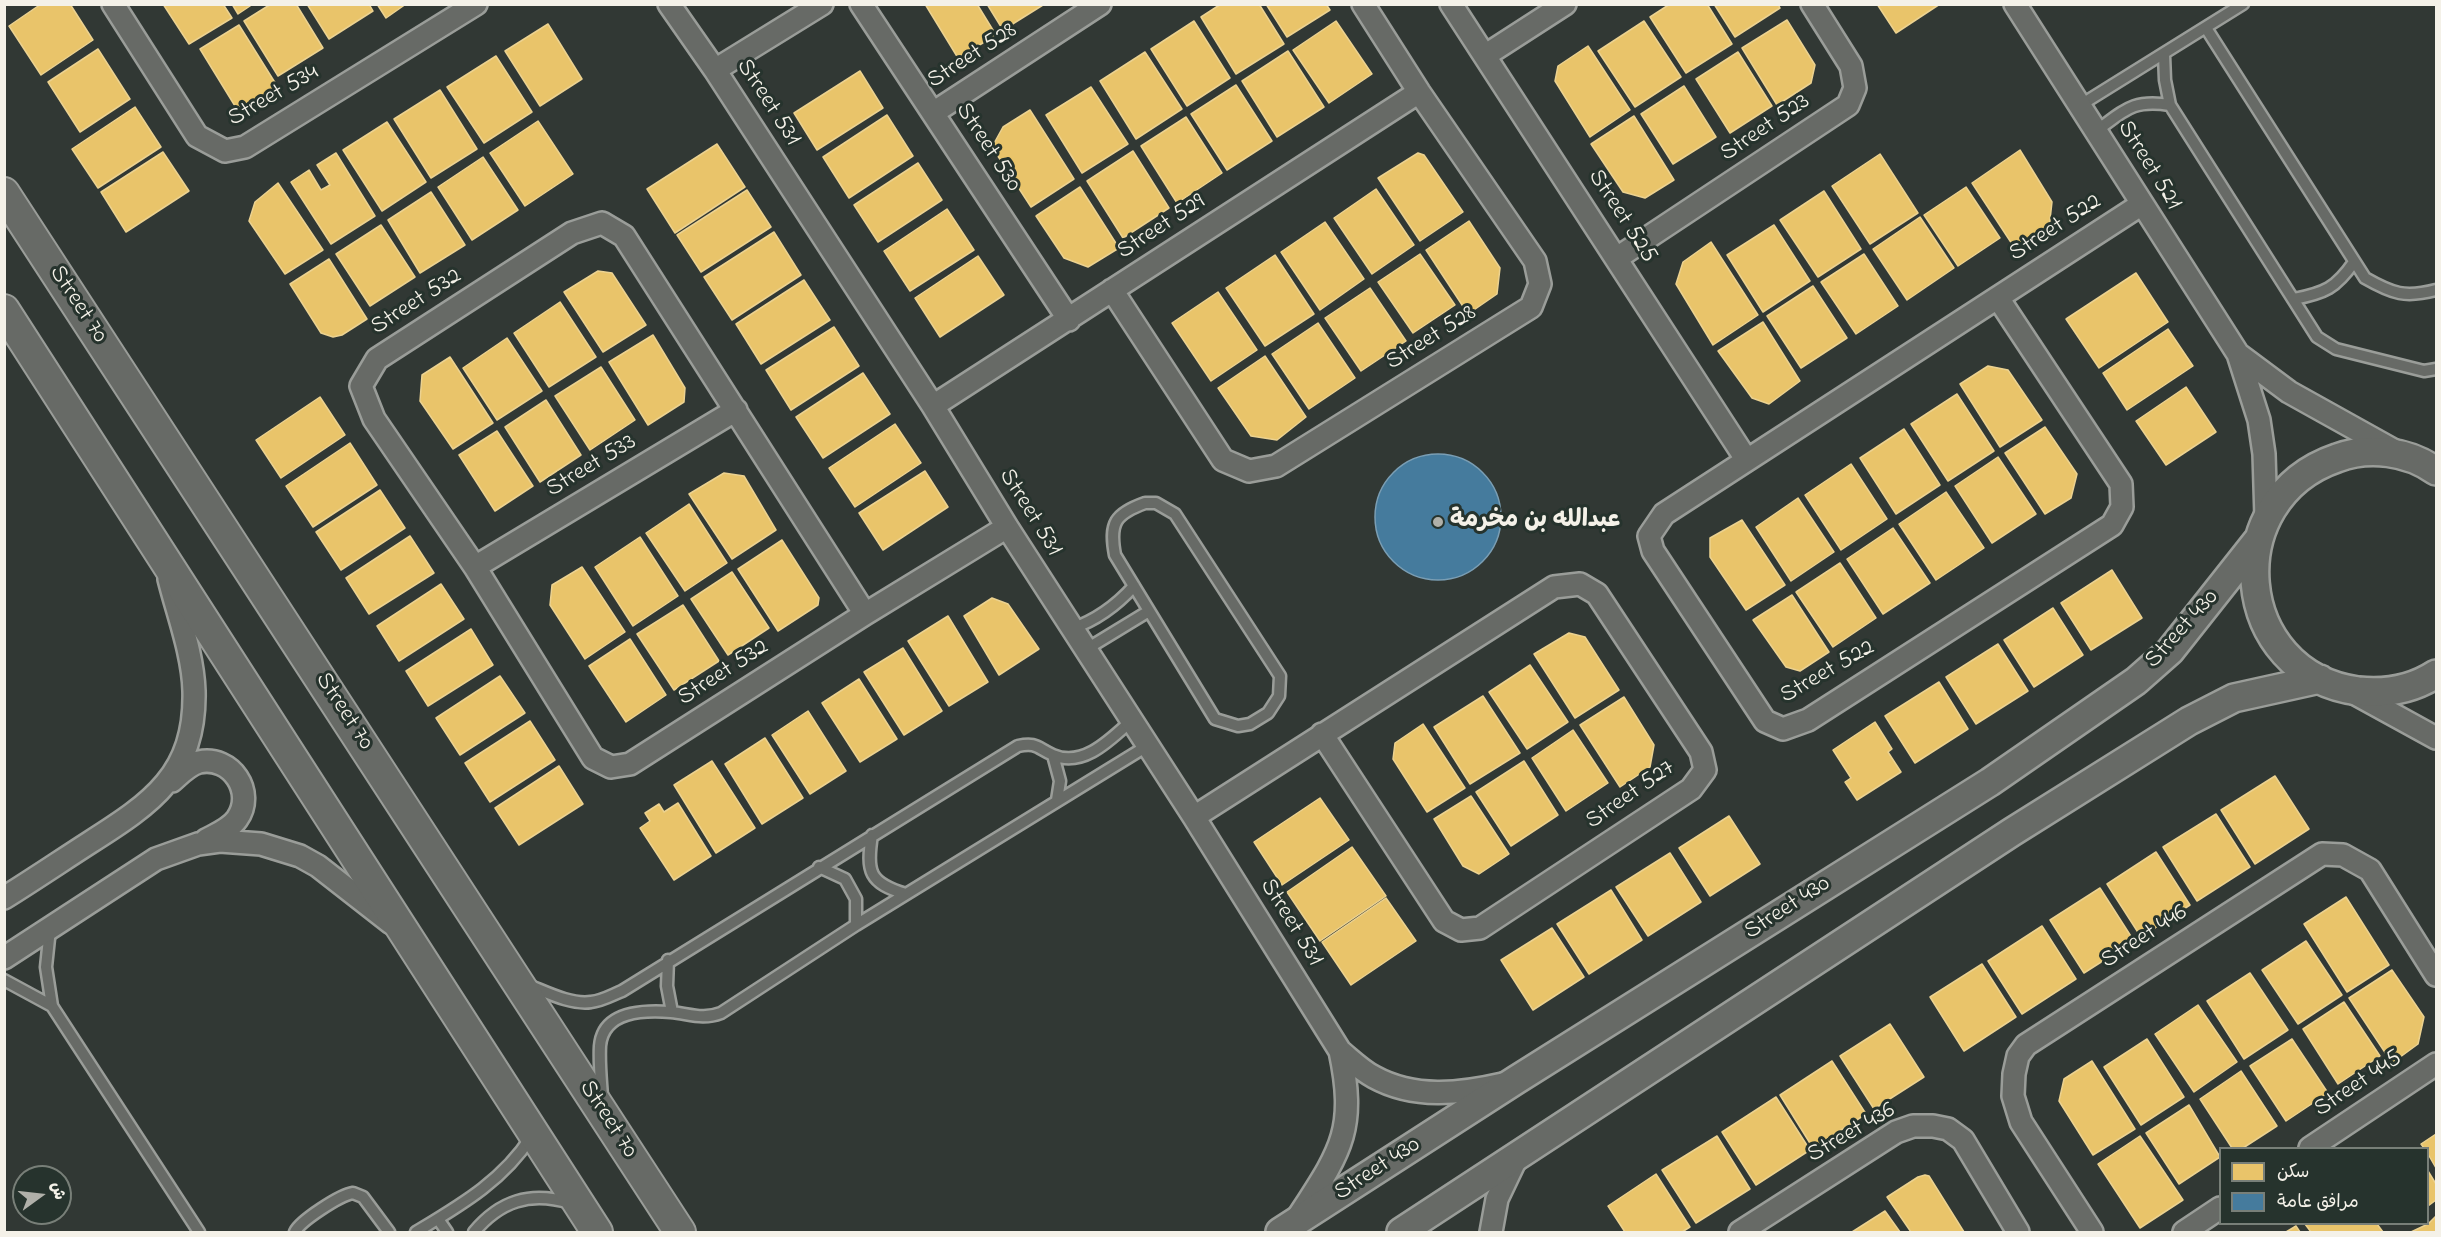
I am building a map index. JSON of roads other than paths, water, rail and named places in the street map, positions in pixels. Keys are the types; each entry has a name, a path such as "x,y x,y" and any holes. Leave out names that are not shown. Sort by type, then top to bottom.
{"main road":[{"name":"Street 70","path":"4,194 519,982 680,1233"},
{"path":"4,310 589,1221"}],"street":[{"name":"Street 534","path":"113,4 197,136 225,151 245,147 476,4"},
{"name":"Street 531","path":"669,4 715,70 933,406 1071,629 1194,817 1340,1051 1372,1077 1400,1089 1457,1093 1516,1080"},
{"path":"715,70 822,4"},
{"name":"Street 530","path":"861,4 1069,320"},
{"name":"Street 528","path":"933,113 1100,4"},
{"name":"Street 528","path":"1112,291 1223,460 1249,471 1276,466 1531,307 1539,284 1535,261 1419,92 1363,4"},
{"name":"Street 525","path":"1451,4 1746,459"},
{"path":"1486,55 1565,4"},
{"name":"Street 523","path":"1617,258 1848,105 1855,88 1851,66 1812,4"},
{"name":"Street 521","path":"2015,4 2238,354 2259,420 2264,454 2262,530"},
{"name":"Street 529","path":"933,406 1419,92"},
{"name":"Street 522","path":"1998,298 2121,484 2122,507 2112,525 1808,720 1783,729 1765,721 1653,551 1649,536 1664,514 2142,204"},
{"name":"Street 532","path":"865,614 624,236 602,223 573,233 377,358 361,386 374,419 475,567 592,758 612,767 630,764 865,614 1007,527"},
{"name":"Street 521","path":"2238,354 2289,392 2425,463"},
{"name":"Street 533","path":"475,567 736,410"},
{"name":"Street 430","path":"1287,1228 1516,1080 1990,782 2136,681 2170,651 2262,530 2280,495 2299,477 2322,463 2348,454 2374,451 2425,463"},
{"path":"2262,530 2254,564 2254,588 2260,610 2270,632 2283,651 2300,667 2320,679 2346,689 2436,738"},
{"path":"165,561 193,672 194,691 190,731 184,751 165,788"},
{"name":"Street 527","path":"1194,817 1322,734 1554,587 1580,584 1597,594 1701,752 1705,770 1691,789 1480,928 1461,930 1444,921 1322,734"},
{"path":"2346,689 2372,693 2399,690 2425,681 2436,674"},
{"path":"1401,1233 2012,832 2189,721 2234,698 2320,679"},
{"path":"4,898 137,813 189,766 209,761 227,768 240,783 243,802 236,820 229,827 198,844 156,859 4,958"},
{"path":"198,844 241,841 281,849 300,856 318,866 402,932"},
{"name":"Street 446","path":"2092,1233 2021,1122 2013,1096 2014,1074 2018,1056 2026,1045 2322,854 2343,855 2370,870 2436,975"},
{"name":"Street 531","path":"1287,1228 1327,1172 1343,1138 1348,1113 1347,1084 1340,1051"},
{"name":"Street 445","path":"2313,1147 2436,1064"},
{"name":"Street 436","path":"1740,1233 1896,1132 1913,1126 1947,1129 1963,1140 2018,1233"},
{"path":"1491,1233 1497,1200 1517,1157"},
{"path":"2184,1233 2219,1209"}],"lane":[{"path":"2079,106 2244,4"},
{"path":"2206,28 2365,278 2389,292 2414,296 2436,290"},
{"path":"2164,55 2164,80 2170,105 2317,337 2336,349 2424,371 2436,369"},
{"path":"2096,131 2138,104 2150,102 2170,105"},
{"path":"2294,299 2317,295 2331,288 2341,280 2354,262"},
{"path":"1145,502 1156,503 1175,514 1280,676 1279,696 1268,713 1250,724 1238,726 1215,719 1134,586 1115,555 1111,536 1113,526 1125,510 1145,502"},
{"path":"1071,629 1100,616 1124,598 1134,586"},
{"path":"1085,650 1149,611"},
{"path":"519,982 574,1001 590,1003 622,991 668,960 1018,746 1039,745 1053,755 1071,758 1086,755 1105,744 1131,722"},
{"path":"602,1113 600,1044 608,1029 618,1018 634,1011 672,1012 701,1018 721,1013 856,925 1147,746"},
{"path":"1053,755 1060,781 1057,800"},
{"path":"872,835 868,860 874,876 886,888 906,894"},
{"path":"819,867 845,879 856,899 856,925"},
{"path":"50,929 46,967 52,1006 199,1233"},
{"path":"668,960 667,986 672,1012"},
{"path":"4,980 52,1006"},
{"path":"416,1233 494,1182 522,1152 533,1135"},
{"path":"295,1233 300,1224 342,1197 353,1193 363,1197 389,1233"},
{"path":"474,1233 494,1212 524,1200 557,1199 589,1221"},
{"path":"438,1219 447,1233"}],"place":[{"name":"عبدالله بن مخرمة","path":"1438,522"}]}
